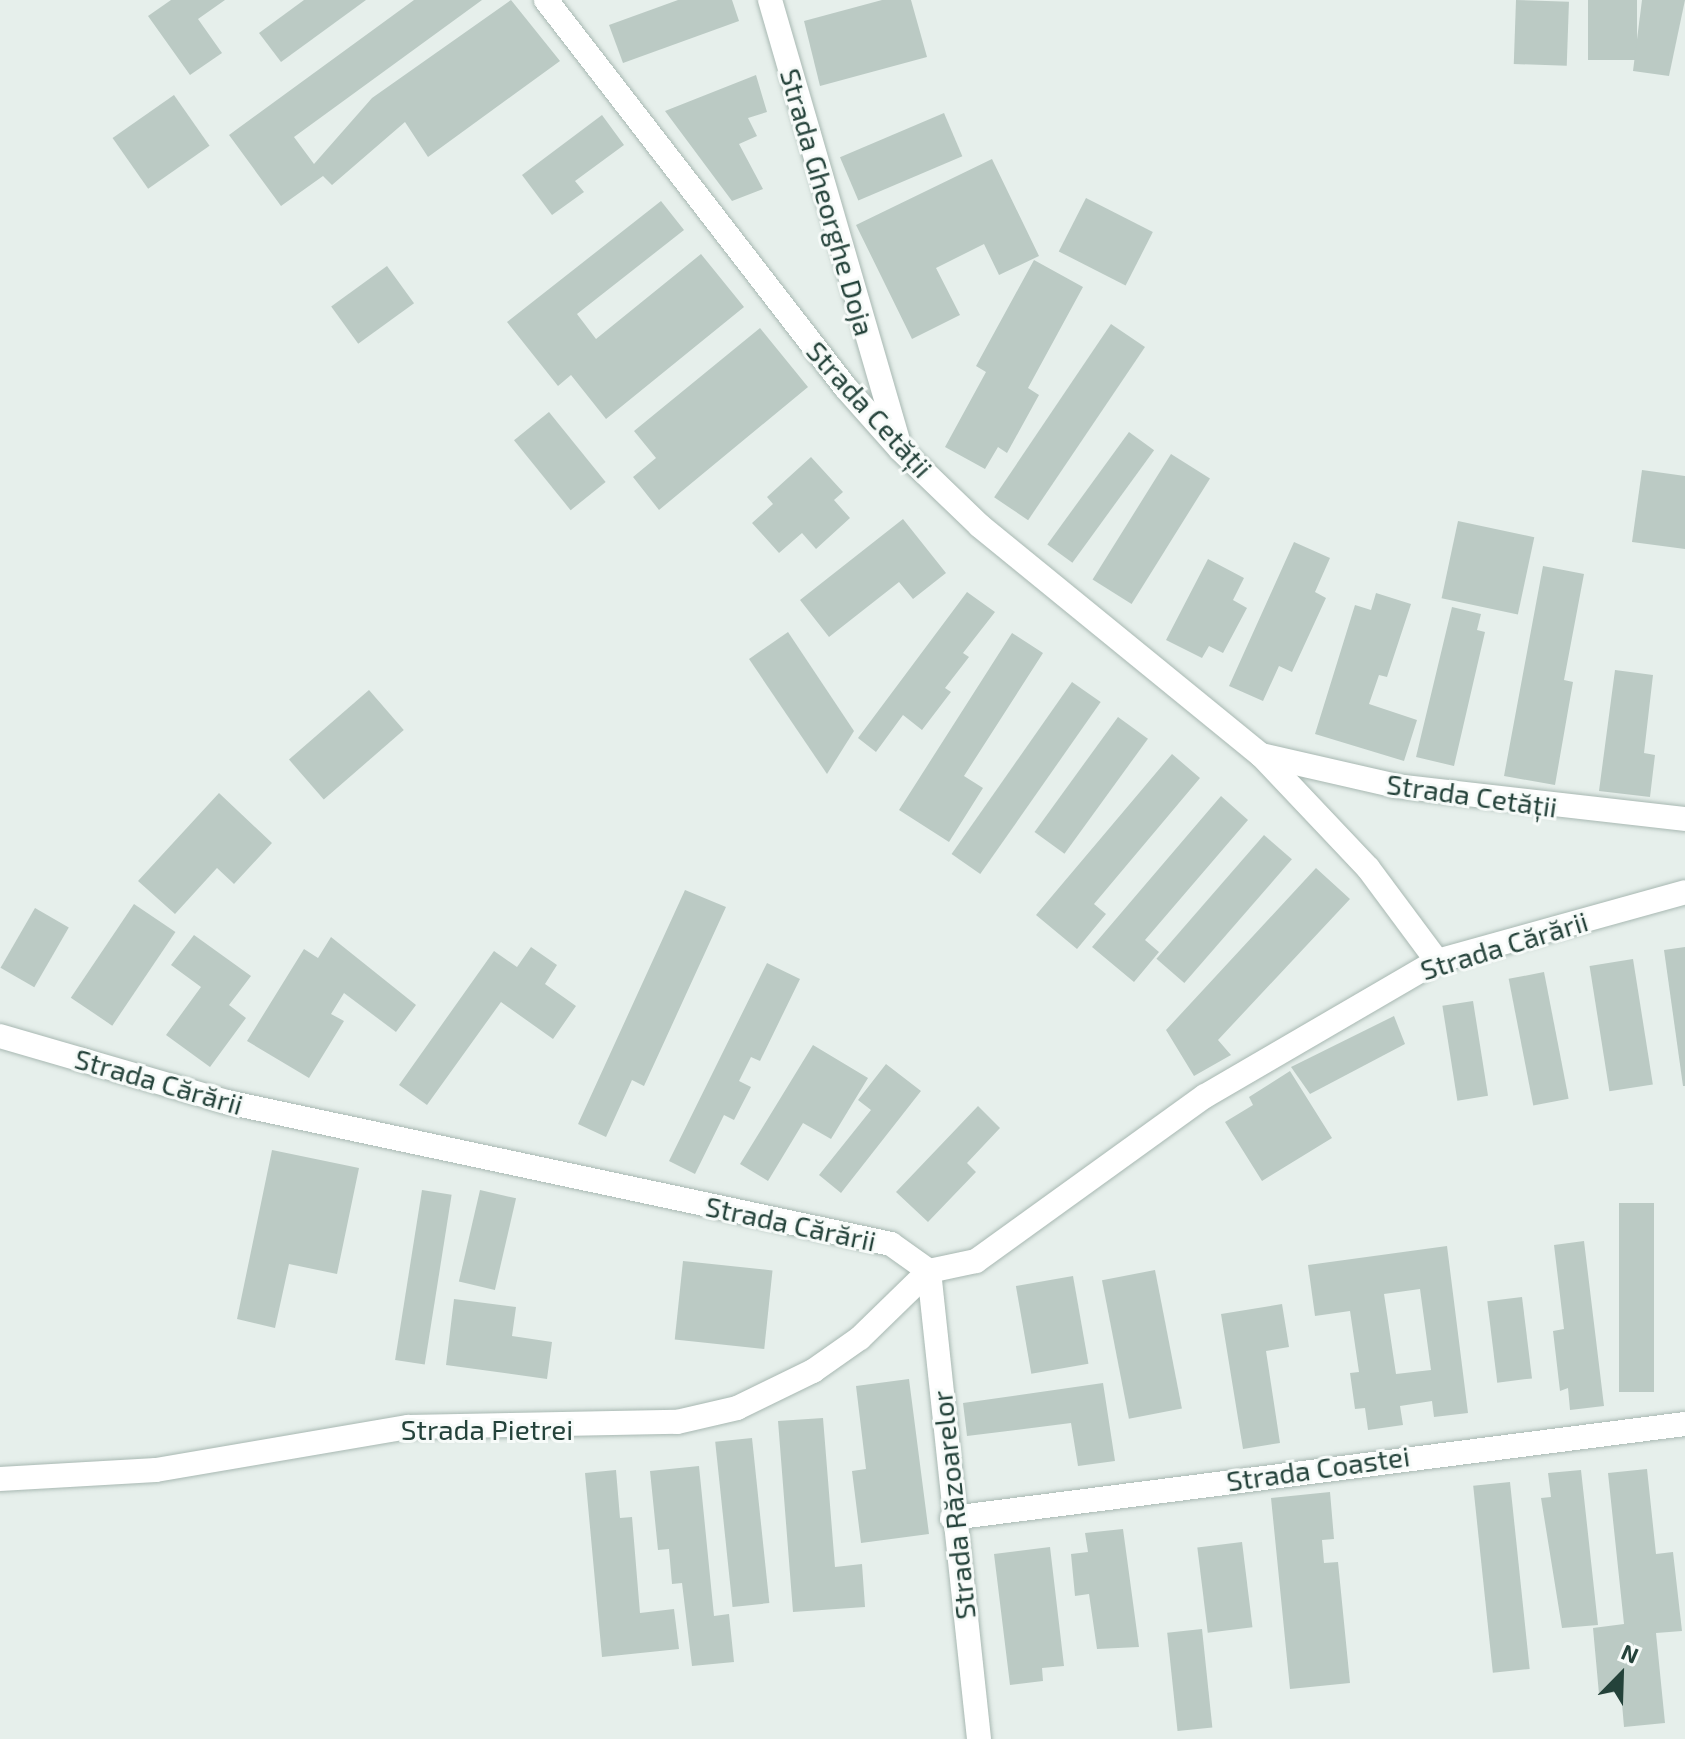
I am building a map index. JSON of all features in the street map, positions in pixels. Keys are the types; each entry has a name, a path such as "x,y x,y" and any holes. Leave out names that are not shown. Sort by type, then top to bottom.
{"street":[{"name":"Strada Cetății","path":"546,0 846,388 900,449 980,526 1261,755 1368,868 1437,961"},
{"name":"Strada Gheorghe Doja","path":"770,0 900,449"},
{"name":"Strada Cetății","path":"1261,755 1396,786 1685,819"},
{"name":"Strada Cărării","path":"0,1036 227,1102 891,1244 929,1271 976,1261 1205,1096 1437,961 1685,892"},
{"name":"Strada Pietrei","path":"0,1479 156,1470 408,1427 677,1422 737,1408 813,1371 860,1338 929,1271"},
{"name":"Strada Răzoarelor","path":"929,1271 952,1518 979,1739"},
{"name":"Strada Coastei","path":"952,1518 1685,1424"}],"building":[{"path":"171,0 225,0 198,19 222,53 190,75 148,16"},
{"path":"304,0 366,0 281,62 259,33"},
{"path":"414,0 482,0 294,137 314,164 372,98 511,0 560,61 428,157 405,122 332,185 323,176 281,206 229,135"},
{"path":"678,0 732,0 739,21 623,63 609,25"},
{"path":"882,0 911,0 927,57 820,86 804,21"},
{"path":"1516,0 1569,2 1567,66 1514,64"},
{"path":"1588,0 1637,0 1637,60 1588,60"},
{"path":"1642,0 1685,0 1669,76 1633,71"},
{"path":"756,75 767,112 748,118 757,136 739,144 763,189 732,201 665,111"},
{"path":"174,95 210,146 148,189 113,138"},
{"path":"944,113 962,156 858,200 840,157"},
{"path":"602,115 624,145 575,181 584,192 552,215 522,175"},
{"path":"992,159 1039,256 999,275 984,244 936,268 960,315 912,339 856,225"},
{"path":"1086,198 1153,232 1126,286 1059,251"},
{"path":"661,201 684,230 577,314 596,339 701,254 744,307 606,419 571,375 558,386 507,322"},
{"path":"1034,260 1083,287 1028,388 1039,395 1007,453 998,447 985,469 945,447 986,372 976,366"},
{"path":"387,266 414,303 358,344 331,307"},
{"path":"1111,324 1145,347 1028,520 994,497"},
{"path":"760,328 808,387 659,510 633,477 656,458 634,431"},
{"path":"549,412 606,482 571,510 514,440"},
{"path":"1129,432 1154,450 1072,563 1047,544"},
{"path":"1171,454 1210,478 1132,604 1093,580"},
{"path":"811,457 843,492 834,500 850,518 816,549 802,533 779,553 752,523 773,504 767,497"},
{"path":"1642,470 1685,476 1685,549 1632,542"},
{"path":"903,519 946,573 913,599 899,582 829,637 800,600"},
{"path":"1458,521 1534,537 1518,614 1442,598"},
{"path":"1294,542 1330,558 1315,592 1326,598 1292,672 1279,666 1263,701 1229,686"},
{"path":"1208,559 1244,578 1233,600 1247,608 1223,653 1209,646 1202,658 1166,640"},
{"path":"1543,566 1584,574 1564,680 1573,682 1555,785 1504,776"},
{"path":"967,592 995,612 963,653 969,657 945,688 951,692 922,730 903,715 876,752 858,738"},
{"path":"1376,593 1411,604 1387,677 1379,675 1369,704 1417,720 1404,761 1315,734 1355,605 1371,610"},
{"path":"1452,607 1481,614 1477,630 1485,632 1454,766 1416,757"},
{"path":"788,632 854,731 827,774 749,659"},
{"path":"1012,633 1043,653 964,776 983,788 949,842 899,810"},
{"path":"1615,670 1653,675 1644,753 1655,755 1650,797 1599,791"},
{"path":"1072,682 1101,702 980,874 952,854"},
{"path":"369,690 404,730 324,800 289,760"},
{"path":"1118,717 1148,739 1064,854 1035,832"},
{"path":"1172,754 1200,778 1094,904 1106,914 1077,949 1036,915"},
{"path":"219,793 272,843 234,884 217,868 175,914 138,881"},
{"path":"1221,796 1248,820 1145,940 1159,952 1134,982 1092,947"},
{"path":"1264,835 1292,859 1184,983 1156,959"},
{"path":"1316,868 1350,899 1218,1040 1231,1055 1194,1076 1166,1030"},
{"path":"685,890 726,907 644,1086 632,1080 606,1137 578,1124"},
{"path":"134,904 175,932 112,1026 71,998"},
{"path":"35,908 69,928 34,987 0,968"},
{"path":"194,935 251,976 229,1005 246,1018 210,1067 166,1035 201,987 171,965"},
{"path":"331,937 416,1005 396,1032 344,993 331,1014 344,1021 309,1078 247,1041 304,949 318,958"},
{"path":"531,947 557,965 545,984 576,1006 553,1039 501,1002 427,1105 399,1085 494,951 517,967"},
{"path":"1685,947 1685,1086 1683,1086 1664,950"},
{"path":"1633,959 1653,1084 1609,1091 1590,966"},
{"path":"767,963 800,979 760,1061 751,1057 739,1081 751,1087 734,1120 724,1115 695,1174 669,1161"},
{"path":"1544,972 1569,1099 1533,1105 1509,979"},
{"path":"1473,1001 1488,1096 1457,1101 1442,1006"},
{"path":"1394,1016 1405,1044 1310,1094 1291,1067"},
{"path":"813,1045 868,1078 831,1139 803,1123 768,1181 740,1164"},
{"path":"886,1064 921,1091 841,1193 819,1175 871,1110 858,1100"},
{"path":"1290,1071 1332,1138 1262,1181 1225,1122 1253,1105 1249,1097"},
{"path":"978,1106 1000,1128 967,1163 976,1172 928,1222 896,1192"},
{"path":"272,1150 359,1168 337,1274 289,1264 275,1328 237,1319"},
{"path":"422,1190 452,1195 425,1365 395,1360"},
{"path":"480,1190 516,1198 495,1290 459,1282"},
{"path":"1619,1203 1654,1203 1654,1392 1619,1392"},
{"path":"1584,1241 1604,1406 1570,1410 1568,1388 1560,1391 1553,1331 1564,1329 1554,1245"},
{"path":"1447,1246 1468,1413 1434,1417 1432,1401 1400,1406 1403,1425 1368,1430 1365,1408 1355,1409 1350,1373 1359,1372 1350,1311 1315,1316 1308,1265","holes":["1420,1289 1431,1370 1396,1374 1384,1294"]},
{"path":"683,1261 773,1270 764,1349 675,1340"},
{"path":"1155,1270 1182,1408 1129,1419 1102,1280"},
{"path":"1073,1276 1088,1364 1031,1374 1016,1286"},
{"path":"1522,1297 1532,1378 1497,1383 1487,1301"},
{"path":"454,1299 516,1307 512,1336 552,1342 547,1379 446,1365"},
{"path":"1282,1304 1289,1347 1266,1351 1280,1443 1243,1449 1221,1314"},
{"path":"909,1379 929,1534 861,1543 852,1471 866,1469 856,1386"},
{"path":"1103,1383 1115,1461 1078,1466 1071,1423 967,1436 963,1403"},
{"path":"823,1418 835,1567 862,1564 865,1607 793,1612 778,1421"},
{"path":"752,1438 769,1603 733,1607 715,1442"},
{"path":"699,1466 714,1616 729,1614 734,1662 692,1666 682,1583 672,1584 669,1549 658,1550 650,1471"},
{"path":"1647,1469 1656,1554 1673,1552 1682,1631 1656,1633 1665,1723 1624,1727 1621,1692 1599,1694 1593,1628 1624,1624 1608,1473"},
{"path":"616,1470 620,1518 632,1517 640,1613 674,1609 679,1649 602,1657 585,1473"},
{"path":"1581,1470 1598,1625 1562,1628 1541,1498 1551,1497 1548,1473"},
{"path":"1510,1482 1530,1669 1493,1673 1473,1486"},
{"path":"1330,1492 1334,1539 1322,1540 1324,1563 1338,1562 1350,1683 1290,1689 1271,1498"},
{"path":"1123,1529 1139,1647 1097,1649 1089,1594 1075,1596 1071,1554 1088,1552 1085,1533"},
{"path":"1242,1542 1252,1627 1208,1633 1197,1547"},
{"path":"1050,1547 1064,1666 1042,1668 1043,1681 1010,1685 994,1554"},
{"path":"1202,1629 1212,1727 1178,1731 1167,1633"}]}
